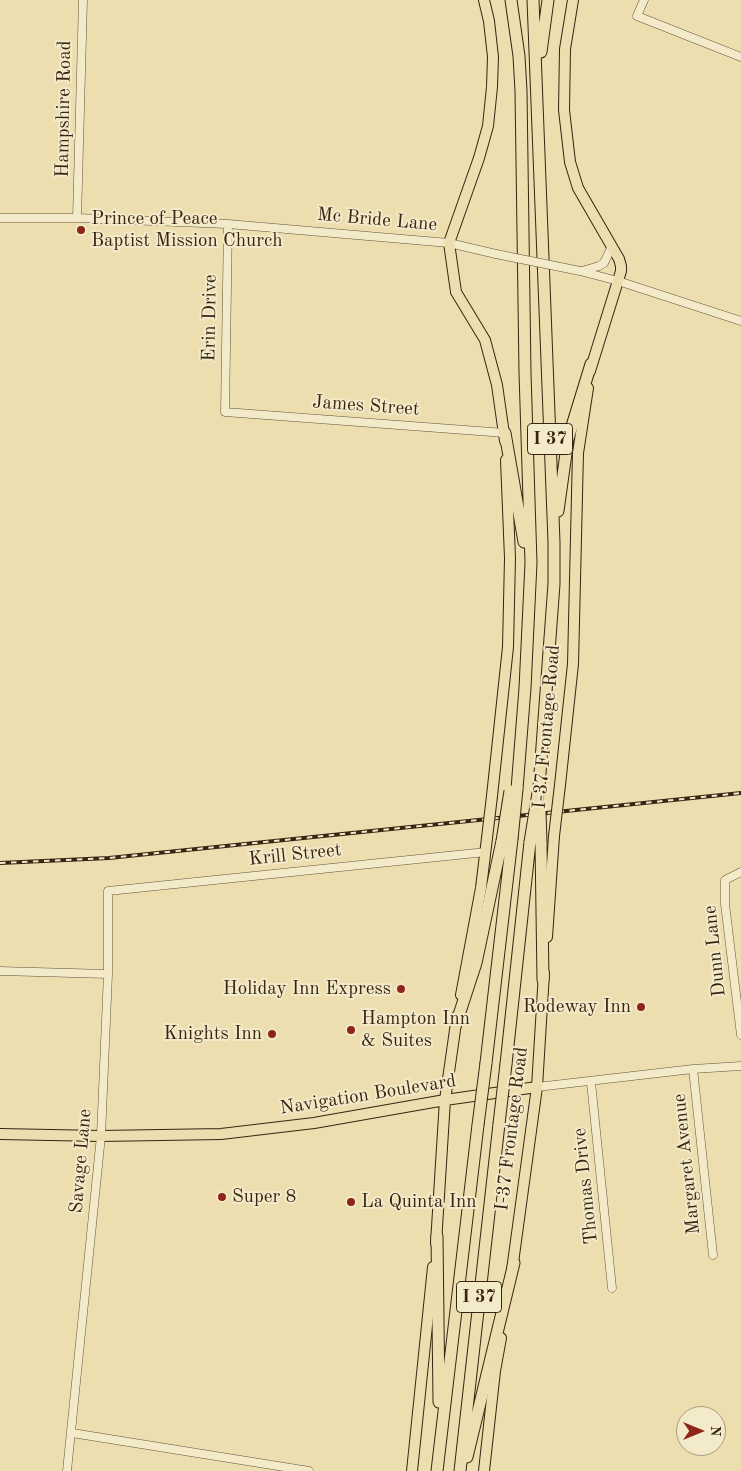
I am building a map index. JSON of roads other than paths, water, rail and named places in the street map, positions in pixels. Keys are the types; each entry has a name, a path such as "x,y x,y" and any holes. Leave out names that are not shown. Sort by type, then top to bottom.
{"highway":[{"path":"503,0 514,73 521,90"},
{"name":"I 37","path":"438,1471 486,1063 507,840 522,734 527,648 531,563 525,373 521,90 518,46 511,0"},
{"path":"533,0 538,91"},
{"name":"I 37","path":"460,1471 506,1064 536,842 554,584 538,91 544,20 548,0"},
{"path":"554,542 568,439 591,364"},
{"path":"505,433 524,539 527,648"},
{"path":"456,1024 476,963 507,840"},
{"path":"536,842 544,980"},
{"path":"437,1236 440,1446"},
{"path":"464,1471 514,1263"}],"main road":[{"path":"412,1471 437,1236 445,1100 456,1024 481,888 508,648 510,558 505,433 497,385 485,340 456,292 449,243 479,158 488,126 493,58 489,22 484,0"},
{"name":"I-37 Frontage Road","path":"484,1471 495,1371 514,1263 537,1087 554,836 573,664 578,453 591,364 618,281 621,266 620,259 578,188 570,162 564,110 566,49 573,0"},
{"name":"Navigation Boulevard","path":"0,1134 101,1136 209,1134 247,1131 371,1114 445,1100 537,1087"}],"street":[{"name":"Hampshire Road","path":"77,218 82,0"},
{"path":"644,0 637,16 741,57"},
{"name":"Mc Bride Lane","path":"0,218 77,218 228,224 449,243 618,281 741,321"},
{"name":"Erin Drive","path":"225,412 228,224"},
{"path":"580,271 604,263 612,246"},
{"name":"James Street","path":"225,412 505,433"},
{"name":"Krill Street","path":"108,891 486,852"},
{"name":"Dunn Lane","path":"741,872 725,880 725,904 741,1035"},
{"name":"Savage Lane","path":"67,1471 101,1136 108,974 108,891"},
{"path":"0,971 108,974"},
{"name":"Navigation Boulevard","path":"537,1087 692,1069 741,1066"},
{"name":"Margaret Avenue","path":"692,1069 713,1255"},
{"name":"Thomas Drive","path":"591,1082 612,1288"},
{"path":"72,1433 309,1471"}],"railway":[{"path":"0,863 109,858 741,793"}],"place":[{"name":"Prince of Peace Baptist Mission Church","path":"81,230"},
{"name":"Holiday Inn Express","path":"401,989"},
{"name":"Rodeway Inn","path":"641,1007"},
{"name":"Hampton Inn & Suites","path":"351,1030"},
{"name":"Knights Inn","path":"272,1034"},
{"name":"Super 8","path":"222,1197"},
{"name":"La Quinta Inn","path":"351,1202"}]}
